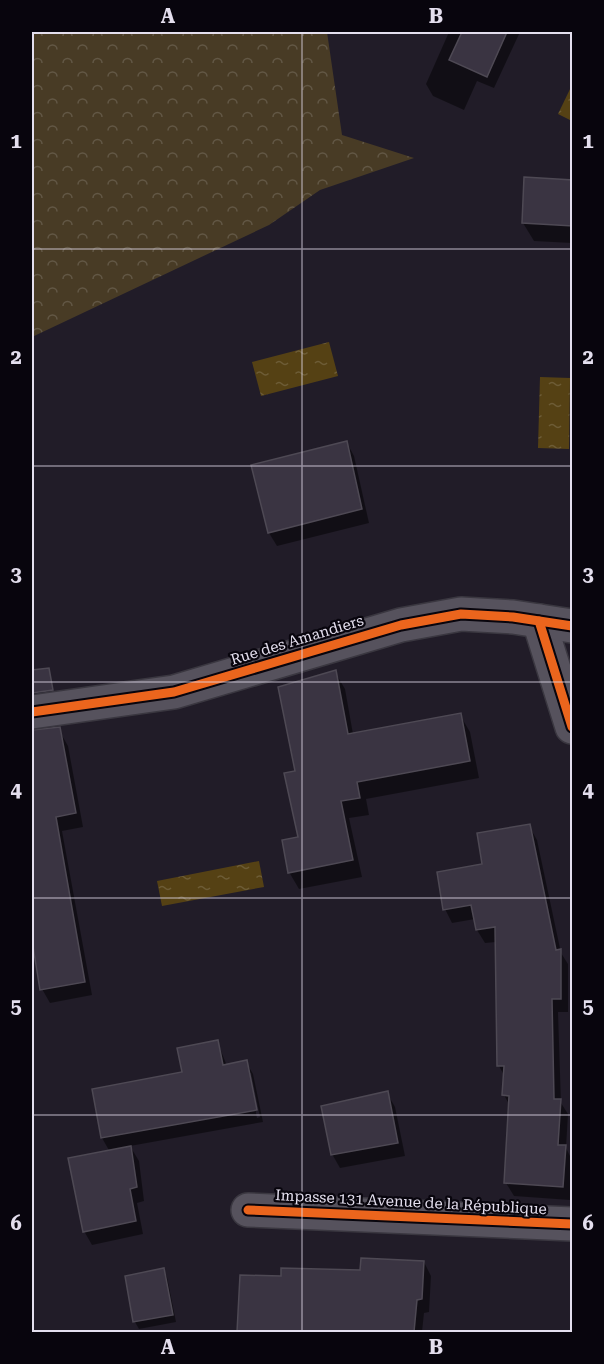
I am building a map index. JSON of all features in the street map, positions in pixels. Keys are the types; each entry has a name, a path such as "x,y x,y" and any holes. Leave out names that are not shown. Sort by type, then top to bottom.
{"street":[{"name":"Rue des Amandiers","path":"32,712 174,692 401,625 441,617 470,614 573,626"},
{"path":"539,621 573,727"},
{"name":"Impasse 131 Avenue de la République","path":"248,1210 573,1224"}],"green space":[{"path":"32,32 327,32 342,135 414,158 320,190 269,225 32,337"}],"water":[{"path":"572,85 572,121 558,114"},
{"path":"329,342 338,376 261,396 252,362"},
{"path":"540,377 570,378 569,449 538,448"},
{"path":"259,861 264,887 162,906 157,881"}],"building":[{"path":"462,32 507,32 487,77 449,60"},
{"path":"524,177 573,180 573,226 522,223"},
{"path":"347,441 362,509 268,533 251,465"},
{"path":"49,668 53,690 32,693 32,670"},
{"path":"336,670 348,734 461,713 470,761 357,782 360,798 341,801 353,860 288,873 282,840 298,837 284,773 295,771 278,687"},
{"path":"60,727 76,813 56,817 85,982 40,990 32,940 32,730"},
{"path":"530,824 556,950 561,949 561,999 552,999 554,1099 561,1099 558,1145 566,1145 563,1187 504,1183 509,1096 502,1095 504,1066 497,1066 495,927 476,930 471,905 443,910 437,872 482,864 477,833"},
{"path":"218,1040 223,1065 247,1060 257,1110 101,1138 92,1089 182,1072 177,1048"},
{"path":"388,1091 398,1143 331,1155 321,1106"},
{"path":"131,1146 137,1187 130,1189 136,1221 83,1232 68,1158"},
{"path":"361,1258 424,1261 422,1299 417,1300 414,1332 237,1332 240,1275 281,1276 281,1268 360,1270"},
{"path":"164,1268 173,1315 133,1322 125,1276"}],"cycle path":[{"path":"32,712 174,692 401,625 461,614 513,617 572,626"},
{"path":"539,621 572,727"},
{"path":"248,1210 572,1224"}]}
